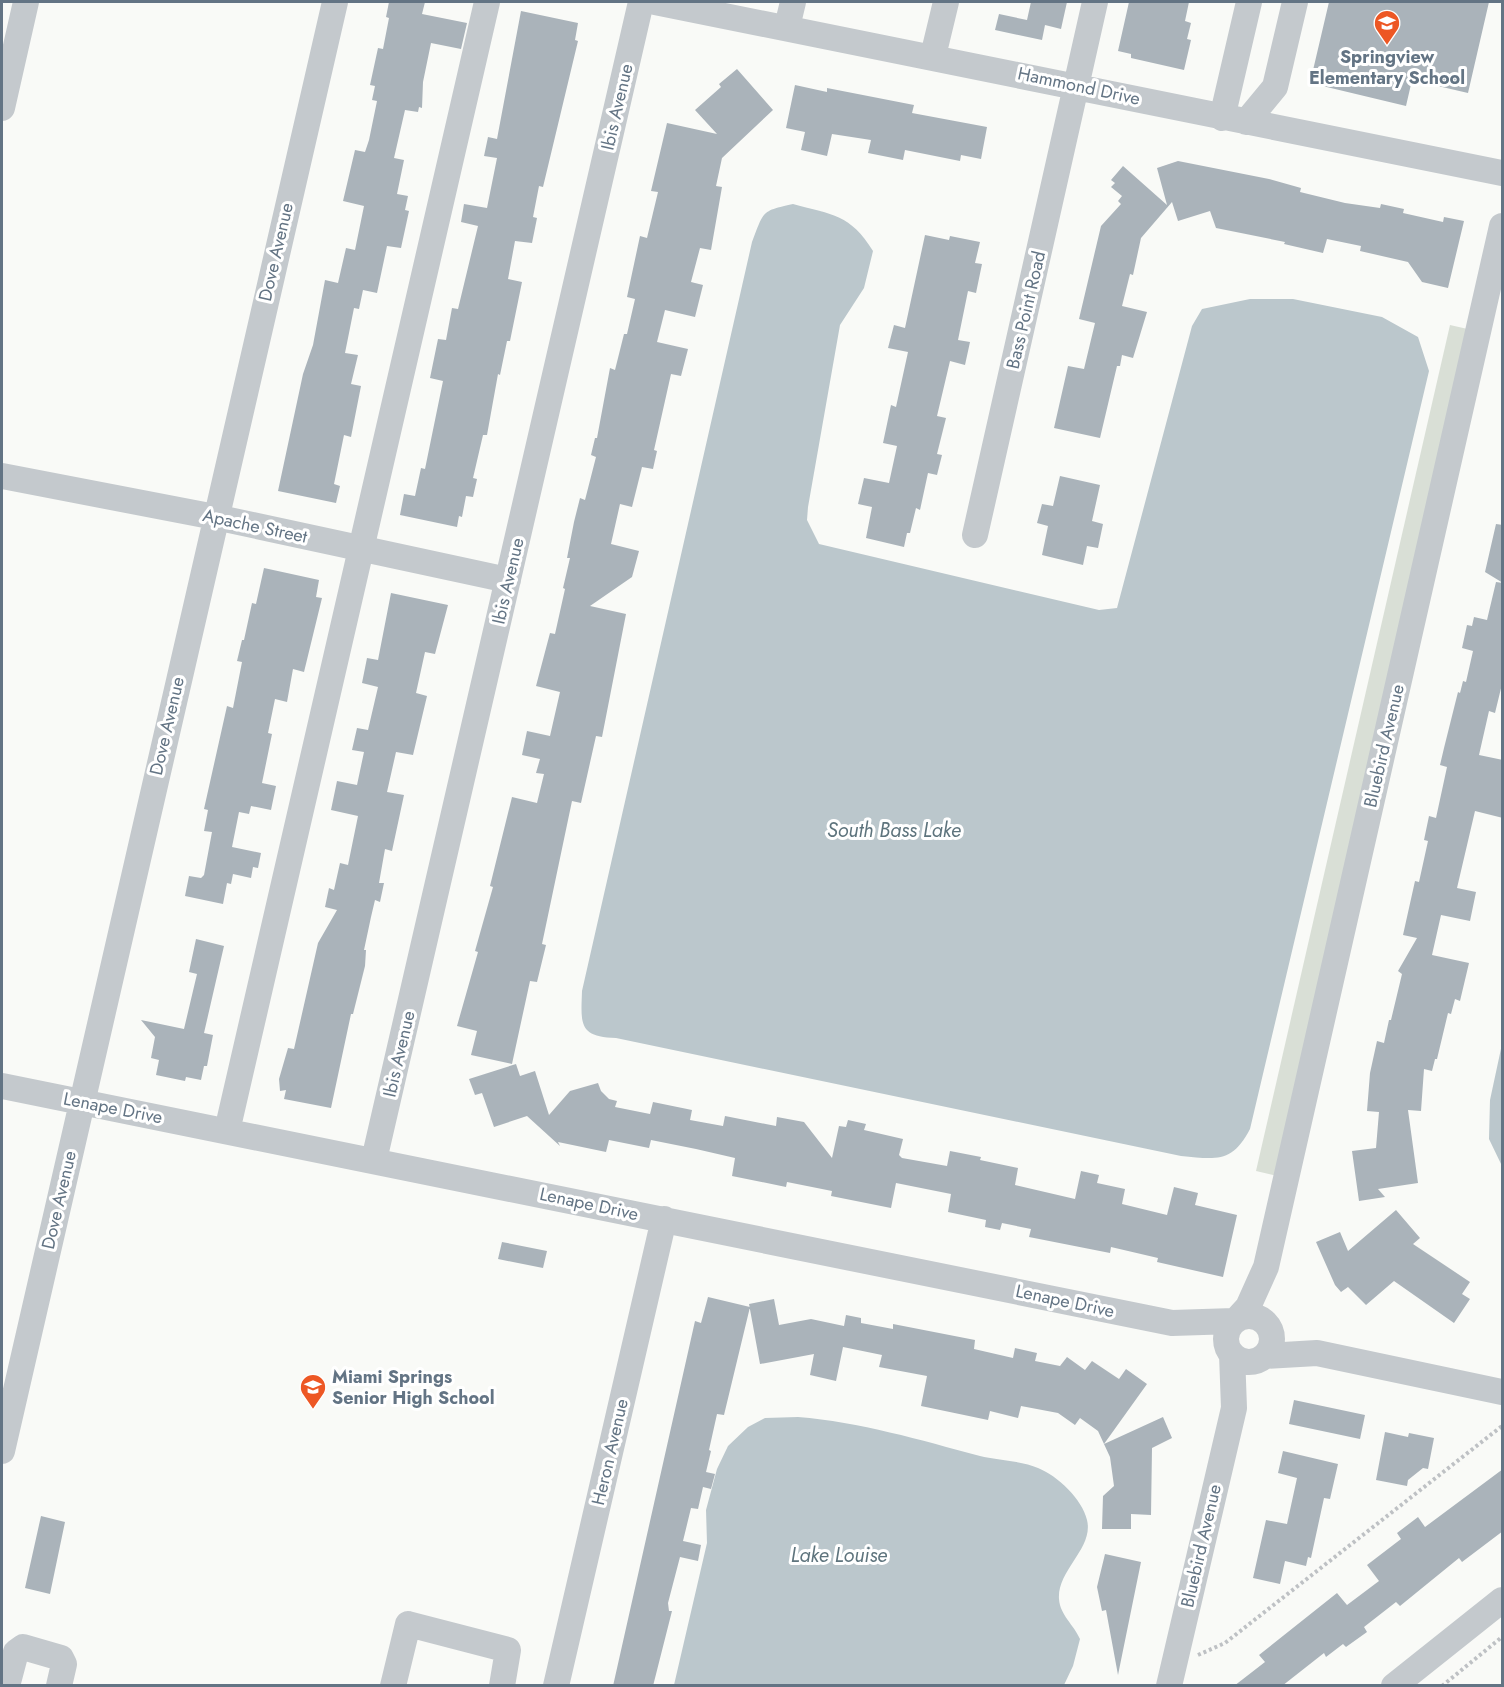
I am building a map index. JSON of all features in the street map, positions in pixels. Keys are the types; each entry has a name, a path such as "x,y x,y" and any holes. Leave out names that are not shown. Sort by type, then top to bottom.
{"street":[{"path":"2,108 26,2"},
{"name":"Dove Avenue","path":"2,1451 214,517 334,2"},
{"path":"227,1131 487,2"},
{"name":"Ibis Avenue","path":"374,1160 641,2"},
{"name":"Hammond Drive","path":"655,2 933,56 1234,120 1503,173"},
{"path":"787,27 793,2"},
{"path":"933,56 946,2"},
{"name":"Bass Point Road","path":"975,535 1095,2"},
{"path":"1234,120 1249,2"},
{"path":"1234,120 1275,87 1295,2"},
{"name":"Bluebird Avenue","path":"1236,1320 1248,1307 1266,1267 1503,226"},
{"name":"Apache Street","path":"2,476 214,517 508,580"},
{"name":"Lenape Drive","path":"2,1086 1177,1324 1236,1320"},
{"name":"Heron Avenue","path":"556,1686 664,1219"},
{"name":"Bluebird Avenue","path":"1266,1267 1265,1312 1269,1327"},
{"path":"1314,1352 1245,1362 1232,1354 1226,1341 1226,1334 1236,1320 1255,1316 1269,1327 1314,1352 1503,1392"},
{"name":"Lenape Drive","path":"1177,1324 1232,1354"},
{"path":"1262,1358 1272,1343 1269,1327"},
{"name":"Bluebird Avenue","path":"1171,1676 1234,1407 1232,1354"},
{"name":"Bluebird Avenue","path":"1234,1407 1262,1358"},
{"path":"1394,1686 1503,1600"},
{"path":"393,1686 408,1624 508,1650 502,1686"},
{"path":"7,1686 16,1652 23,1647 61,1658 64,1664 59,1686"}],"path":[{"path":"1171,1676 1225,1643 1503,1426"},
{"path":"1442,1686 1503,1637"}],"shaded area":[{"path":"1450,325 1472,330 1277,1176 1256,1171"}],"water":[{"name":"South Bass Lake","path":"793,204 830,214 848,223 865,239 873,251 864,288 840,325 808,507 807,520 819,544 1099,610 1117,608 1192,326 1202,309 1250,299 1293,299 1382,317 1418,337 1429,371 1250,1129 1229,1154 1213,1158 1181,1156 604,1037 595,1035 584,1026 582,991 752,242 765,214"},
{"path":"1502,1044 1502,1166 1489,1139 1490,1100"},
{"name":"Lake Louise","path":"798,1417 867,1427 980,1456 1025,1464 1046,1472 1061,1482 1075,1496 1084,1512 1088,1530 1081,1550 1060,1588 1060,1605 1080,1639 1073,1666 1064,1685 674,1685 707,1543 706,1510 717,1469 728,1446 748,1427 765,1418"}],"building":[{"path":"389,2 425,2 422,14 467,23 461,49 431,43 423,82 422,108 419,107 418,112 405,110 394,158 404,160 397,194 408,196 405,210 409,211 401,248 387,246 377,293 363,290 359,309 354,308 345,353 358,355 351,384 361,386 351,437 344,435 334,484 340,486 336,503 278,491 303,374 313,345 325,280 338,283 346,248 355,250 364,206 343,201 355,150 365,152 369,140 377,101 372,100 375,86 370,85 378,48 383,49 389,18 386,17"},
{"path":"1031,2 1067,2 1061,29 1045,25 1042,40 995,30 999,14 1027,20"},
{"path":"1129,2 1189,2 1185,21 1191,23 1187,39 1191,40 1184,70 1131,58 1131,54 1118,51"},
{"path":"1329,2 1489,2 1468,93 1412,80 1406,106 1310,83"},
{"path":"521,11 578,23 575,40 578,41 543,187 539,186 533,217 537,218 532,243 515,241 508,279 522,282 510,341 507,341 500,375 498,374 487,435 483,435 473,478 477,479 473,497 466,496 462,517 459,516 457,527 400,515 404,494 415,496 421,468 425,469 443,381 430,378 438,339 446,340 452,308 458,309 478,226 461,222 464,204 487,208 497,158 484,156 488,137 497,139"},
{"path":"737,69 773,110 722,158 716,186 722,187 711,250 700,248 691,282 703,285 695,317 665,310 657,342 688,349 681,376 671,374 654,450 657,451 653,469 642,467 632,507 620,504 611,544 639,551 632,577 590,606 626,614 602,737 596,736 581,803 572,801 542,944 546,945 537,982 530,981 512,1064 471,1055 477,1031 457,1026 478,952 475,951 493,887 490,886 512,797 537,803 544,774 536,773 540,759 522,755 527,731 550,736 560,692 536,686 550,633 555,634 565,589 563,588 570,558 567,558 574,522 580,498 585,500 596,457 591,455 595,438 597,438 610,368 615,370 624,334 627,334 635,299 627,297 640,236 647,238 658,192 651,191 667,123 717,134 695,110 721,87 719,84"},
{"path":"795,85 827,92 827,88 914,105 912,113 987,127 981,159 961,155 960,161 905,150 903,160 868,153 871,140 832,134 827,156 801,150 805,132 786,128"},
{"path":"1178,161 1269,179 1301,188 1300,192 1345,203 1380,208 1381,204 1404,209 1403,213 1443,222 1444,217 1464,221 1448,288 1422,282 1408,262 1360,251 1361,246 1327,239 1323,253 1284,244 1285,242 1216,228 1210,211 1178,221 1172,202 1141,238 1133,275 1130,274 1122,306 1147,312 1133,358 1122,355 1120,366 1117,366 1100,438 1054,428 1068,366 1084,369 1095,323 1079,319 1101,226 1121,204 1118,201 1122,196 1111,187 1115,183 1111,180 1123,166 1167,205 1157,168"},
{"path":"925,235 949,240 950,236 980,242 975,263 982,264 976,293 968,291 958,340 970,342 965,365 950,361 937,416 946,418 937,454 942,455 937,475 928,473 920,510 916,508 904,547 866,538 872,507 858,504 864,478 889,483 897,446 883,443 891,405 896,407 908,352 888,348 894,325 905,328"},
{"path":"1060,476 1100,485 1092,521 1103,524 1098,548 1087,546 1083,565 1042,555 1048,526 1037,523 1042,504 1053,506"},
{"path":"1496,524 1503,525 1503,583 1485,572"},
{"path":"264,568 319,580 316,597 322,598 304,672 293,669 287,702 275,699 268,733 272,734 262,783 276,786 271,810 251,806 249,814 239,812 232,847 261,853 258,868 253,867 251,878 233,874 231,884 227,883 223,904 185,896 189,876 201,878 204,875 212,832 204,831 208,810 204,809 227,706 233,708 242,662 237,661 242,640 244,640 252,603 256,604"},
{"path":"1496,582 1503,583 1503,680 1495,713 1489,711 1479,755 1503,760 1503,818 1475,811 1457,888 1476,892 1470,921 1441,915 1432,955 1469,963 1460,1001 1455,999 1451,1014 1448,1013 1432,1071 1424,1069 1421,1111 1408,1110 1418,1183 1378,1189 1385,1197 1359,1201 1352,1151 1376,1148 1379,1112 1367,1111 1370,1073 1377,1041 1384,1043 1389,1020 1391,1020 1402,974 1398,971 1417,938 1403,935 1415,881 1419,882 1428,841 1424,840 1429,816 1436,818 1447,767 1440,765 1444,748 1458,692 1460,693 1463,681 1466,682 1473,651 1462,648 1467,625 1472,626 1474,617 1487,620"},
{"path":"391,593 448,605 435,654 425,652 416,693 427,696 413,755 396,752 387,792 404,795 392,851 385,849 379,883 384,883 380,902 375,900 364,950 366,950 365,966 353,1014 351,1014 331,1108 284,1099 286,1090 280,1091 279,1079 288,1048 294,1049 318,943 337,910 325,907 329,888 334,890 340,863 348,865 358,816 331,810 337,781 357,785 364,752 352,750 357,728 368,730 378,687 362,683 367,658 378,660"},
{"path":"196,939 224,946 204,1033 213,1035 207,1066 204,1066 201,1080 186,1077 185,1081 156,1075 159,1060 151,1058 155,1037 141,1020 184,1029 197,974 189,972"},
{"path":"516,1064 520,1076 535,1071 549,1115 570,1091 598,1083 601,1091 609,1099 617,1101 615,1107 650,1114 653,1102 692,1110 690,1120 723,1126 725,1116 776,1126 777,1117 804,1122 832,1158 839,1126 846,1127 848,1120 866,1124 864,1130 903,1139 899,1155 902,1158 947,1166 950,1151 981,1157 980,1160 1018,1168 1015,1185 1075,1199 1081,1171 1099,1175 1097,1183 1125,1189 1122,1204 1167,1215 1174,1187 1198,1193 1195,1205 1237,1215 1223,1277 1157,1262 1158,1258 1111,1247 1110,1253 1029,1237 1031,1229 1002,1223 1000,1230 985,1227 986,1220 948,1212 951,1194 896,1183 891,1208 831,1196 832,1191 787,1182 786,1187 732,1176 735,1158 696,1149 651,1140 649,1148 609,1140 606,1152 558,1142 560,1146 527,1116 494,1127 482,1093 475,1095 469,1079"},
{"path":"1396,1210 1420,1238 1413,1244 1470,1282 1462,1294 1470,1299 1454,1323 1394,1281 1366,1305 1348,1287 1341,1292 1335,1285 1316,1242 1340,1232 1348,1251"},
{"path":"502,1242 547,1251 543,1268 498,1259"},
{"path":"708,1297 750,1307 724,1415 717,1414 709,1450 711,1451 706,1472 715,1474 711,1489 703,1487 698,1509 691,1508 683,1541 701,1545 698,1561 680,1557 668,1603 669,1611 672,1611 653,1686 613,1686 695,1321 701,1323"},
{"path":"774,1299 779,1325 811,1319 844,1326 846,1315 861,1318 861,1323 893,1329 893,1324 975,1340 974,1349 1013,1358 1015,1348 1037,1353 1035,1361 1060,1366 1067,1357 1085,1370 1092,1361 1119,1379 1126,1369 1147,1384 1104,1444 1098,1431 1080,1418 1075,1425 1058,1413 1021,1406 1018,1418 990,1411 988,1420 921,1406 927,1376 879,1367 882,1355 843,1347 836,1381 810,1375 814,1354 760,1364 749,1304"},
{"path":"1294,1400 1365,1415 1360,1439 1289,1424"},
{"path":"1163,1417 1172,1438 1152,1448 1151,1515 1131,1514 1131,1529 1102,1529 1103,1496 1114,1486 1110,1457 1104,1444"},
{"path":"1385,1432 1408,1437 1409,1433 1434,1438 1428,1469 1423,1468 1408,1480 1407,1486 1376,1480"},
{"path":"1283,1451 1338,1464 1330,1499 1324,1498 1311,1558 1308,1557 1306,1566 1285,1561 1280,1584 1253,1578 1266,1520 1287,1524 1297,1478 1278,1473"},
{"path":"1503,1469 1503,1531 1462,1562 1459,1558 1400,1606 1396,1602 1364,1627 1367,1632 1346,1647 1343,1644 1326,1657 1324,1653 1282,1686 1234,1686 1265,1662 1259,1655 1337,1593 1347,1605 1379,1581 1367,1565 1401,1539 1397,1533 1418,1517 1425,1527"},
{"path":"41,1516 65,1522 50,1594 25,1588"},
{"path":"1105,1554 1141,1562 1118,1675 1106,1610 1102,1611 1097,1587"}],"place":[{"name":"Springview Elementary School","path":"1387,46"},
{"name":"Miami Springs Senior High School","path":"313,1410"}]}
